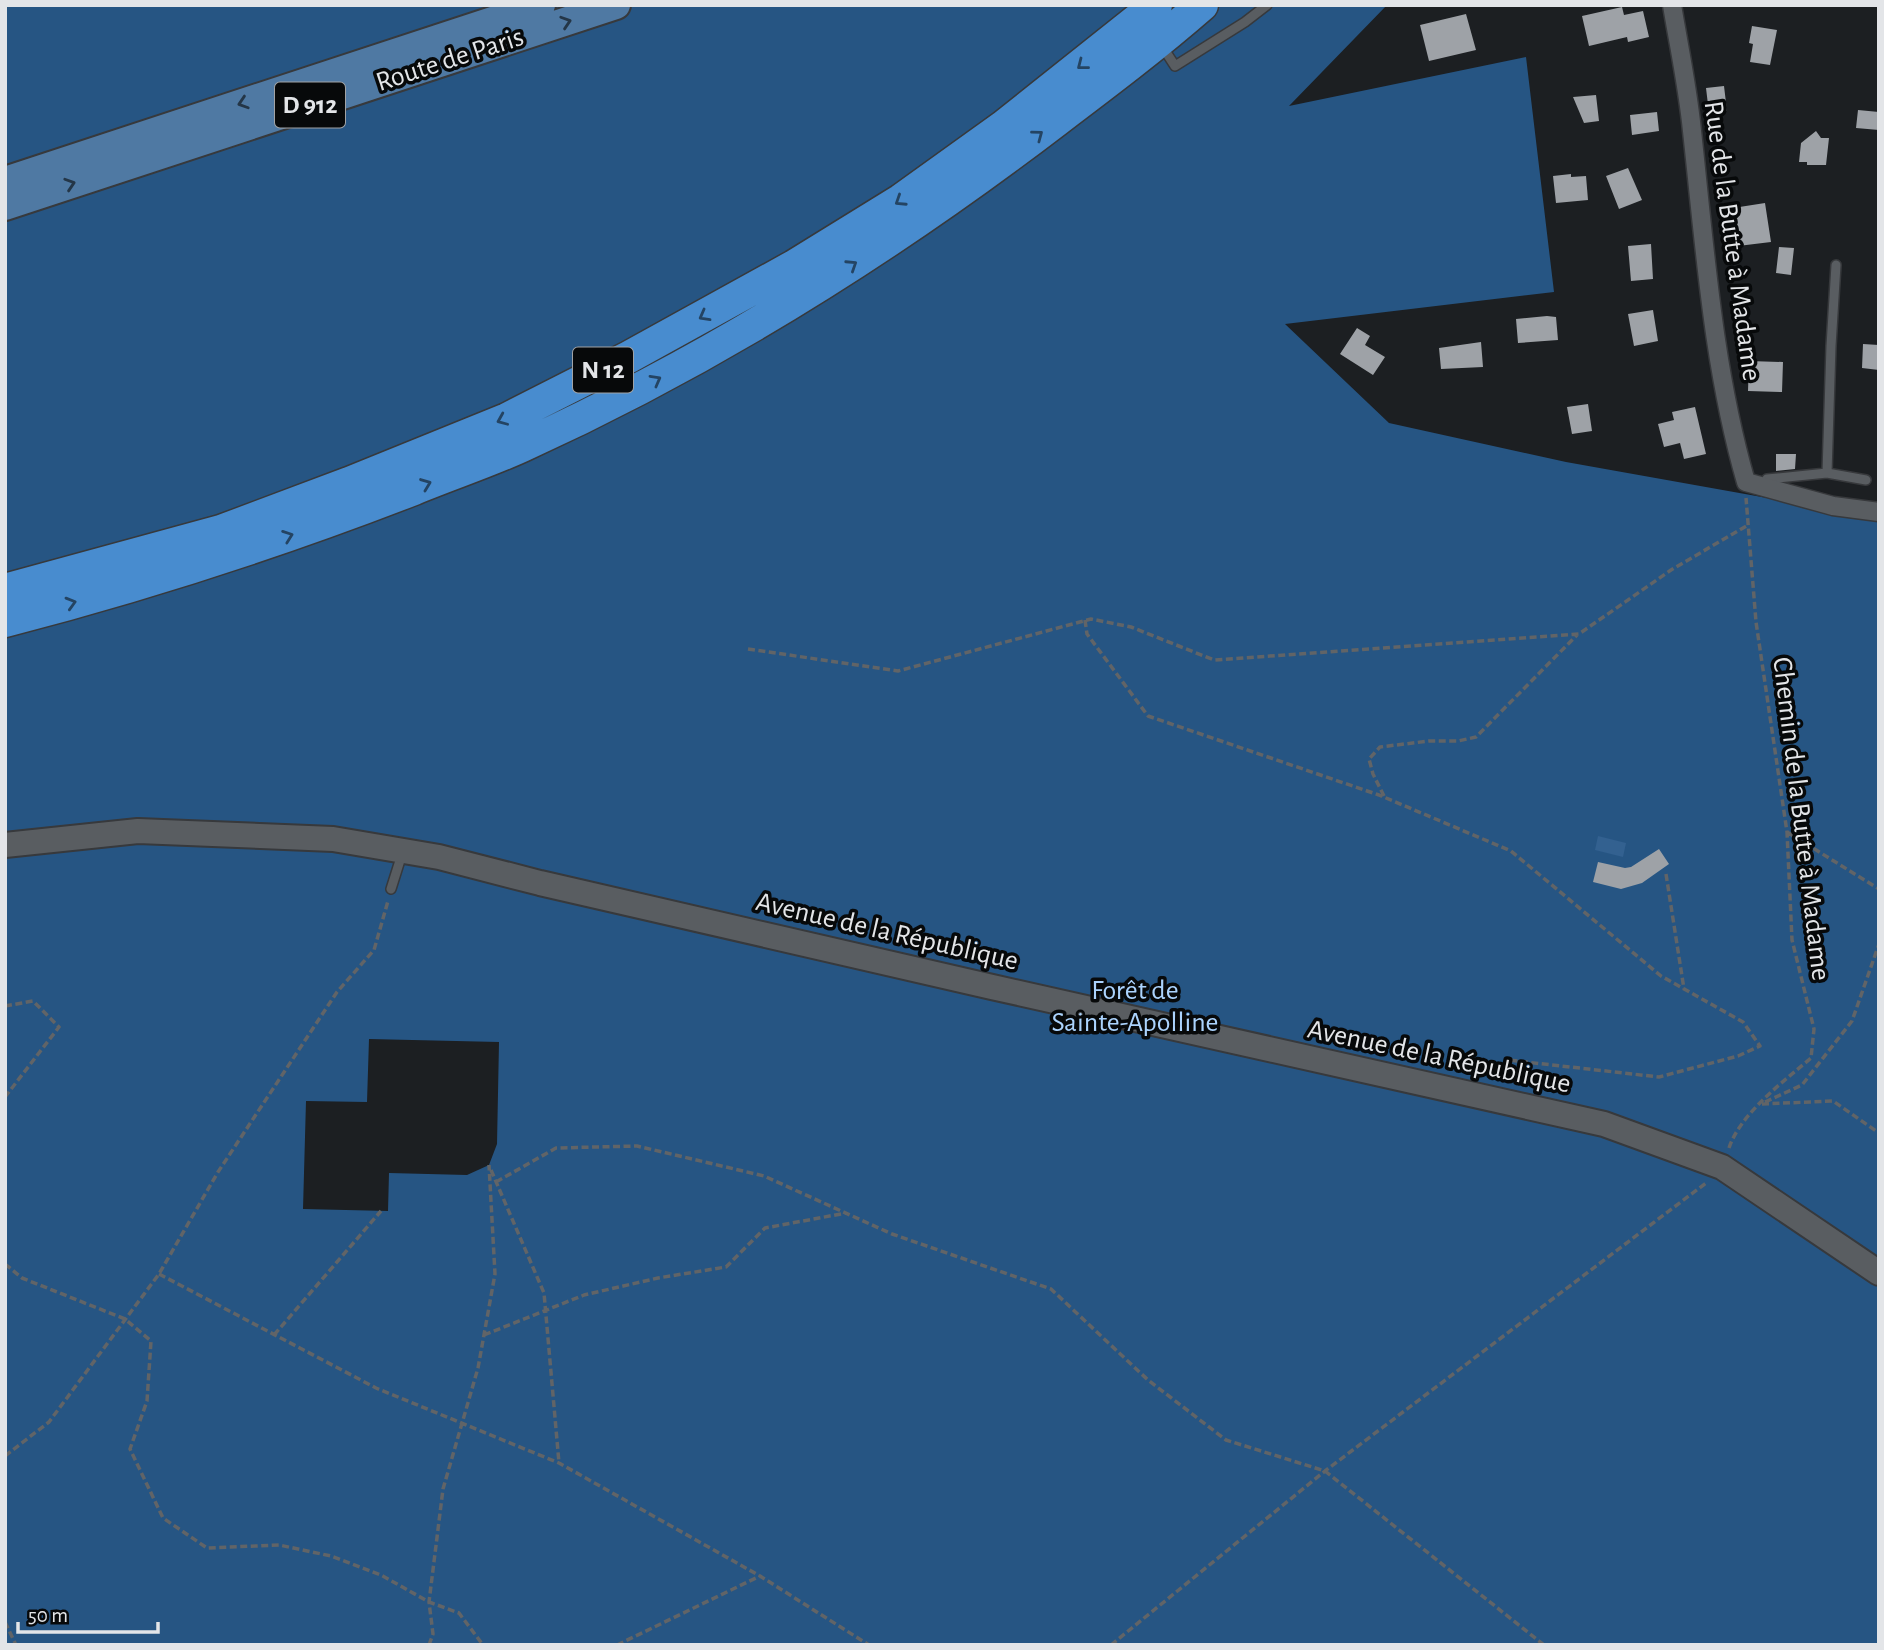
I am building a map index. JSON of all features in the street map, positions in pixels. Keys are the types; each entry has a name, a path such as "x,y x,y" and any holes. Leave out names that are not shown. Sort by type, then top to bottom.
{"highway":[{"name":"N 12","path":"5,590 233,526 349,483 507,419 629,357 794,266 901,200 1004,126 1156,5"},
{"name":"N 12","path":"5,621 233,556 363,509 520,447 650,383 811,292 924,218 1021,148 1159,42 1202,5"}],"main road":[{"name":"Route de Paris","path":"5,181 541,5"},
{"name":"Route de Paris","path":"5,206 616,5"},
{"name":"Avenue de la République","path":"5,845 138,831 333,839 403,850 992,988 1604,1124 1722,1167 1879,1273"}],"street":[{"name":"Rue de la Butte à Madame","path":"1672,5 1692,128 1705,268 1734,442 1746,482"},
{"path":"1746,482 1833,506 1879,512"}],"lane":[{"path":"1159,42 1175,66 1267,5"},
{"path":"1827,473 1836,265"},
{"path":"1765,488 1767,479 1827,473 1866,480"},
{"path":"391,889 403,850"}],"path":[{"name":"Chemin de la Butte à Madame","path":"1722,1167 1733,1136 1760,1104 1811,1058 1814,1029 1792,940 1787,832 1756,622 1746,482"},
{"path":"1384,797 1369,759 1380,747 1429,741 1458,741 1476,737 1578,634 1671,570 1748,525"},
{"path":"748,649 898,671 1091,619 1131,627 1214,660 1578,634"},
{"path":"1085,620 1087,634 1148,716 1384,797 1511,851 1661,976 1743,1022 1760,1046 1738,1056 1659,1077 1508,1060"},
{"path":"1787,832 1879,889"},
{"path":"1666,874 1684,989"},
{"path":"5,1457 49,1422 159,1275 219,1172 337,992 374,950 391,889"},
{"path":"1760,1104 1802,1085 1852,1021 1879,944"},
{"path":"5,1006 33,1001 59,1027 5,1097"},
{"path":"1760,1104 1833,1101 1879,1133"},
{"path":"496,1182 556,1148 637,1146 764,1176 892,1234 1051,1289 1148,1380 1226,1440 1325,1471 1544,1645"},
{"path":"429,1645 433,1634 429,1602 443,1489 463,1424 495,1274 489,1165 544,1293 559,1464"},
{"path":"1111,1645 1325,1471 1705,1184 1722,1167"},
{"path":"274,1335 381,1210"},
{"path":"484,1335 584,1296 658,1278 726,1267 765,1228 848,1213"},
{"path":"5,1264 22,1278 125,1319 151,1341 146,1401 131,1449 163,1518 207,1548 279,1545 331,1556 381,1575 429,1602 459,1613 483,1645"},
{"path":"159,1275 376,1388 559,1464 760,1576 869,1645"},
{"path":"617,1645 760,1576"},
{"path":"5,1622 16,1645"}],"green space":[{"name":"Forêt de Sainte-Apolline","path":"5,5 1387,5 1289,106 1526,57 1554,292 1285,324 1389,423 1566,462 1879,518 1879,1645 5,1645","holes":["369,1039 499,1042 497,1144 489,1165 467,1175 389,1173 388,1211 303,1209 306,1101 367,1102"]}],"shaded area":[{"path":"1598,836 1626,843 1623,857 1595,850"}],"building":[{"path":"1622,7 1624,15 1643,11 1649,37 1628,42 1627,37 1589,46 1582,16"},
{"path":"1466,14 1476,50 1429,61 1420,25"},
{"path":"1752,26 1777,30 1770,65 1750,62"},
{"path":"1724,86 1727,111 1709,113 1706,88"},
{"path":"1596,95 1599,121 1584,123 1573,97"},
{"path":"1858,110 1879,112 1879,130 1856,128"},
{"path":"1657,112 1659,131 1632,135 1630,115"},
{"path":"1816,131 1821,138 1829,138 1826,165 1799,162 1801,143"},
{"path":"1628,168 1642,200 1619,209 1606,176"},
{"path":"1571,174 1571,177 1586,176 1588,200 1556,203 1553,176"},
{"path":"1765,203 1771,242 1738,246 1733,208"},
{"path":"1651,244 1653,279 1631,281 1628,246"},
{"path":"1779,247 1794,248 1791,275 1776,273"},
{"path":"1653,310 1658,341 1634,346 1628,314"},
{"path":"1556,317 1558,340 1518,343 1516,319"},
{"path":"1357,328 1370,336 1365,345 1385,357 1373,375 1340,354"},
{"path":"1481,342 1483,367 1441,369 1439,348"},
{"path":"1863,344 1879,345 1879,370 1862,368"},
{"path":"1749,361 1783,362 1782,392 1748,391"},
{"path":"1588,404 1592,431 1572,434 1567,407"},
{"path":"1695,407 1706,454 1684,459 1680,443 1664,447 1658,424 1674,420 1672,412"},
{"path":"1776,454 1796,454 1795,469 1776,471"},
{"path":"1659,849 1669,864 1642,883 1621,889 1593,882 1598,862 1631,867"}]}
